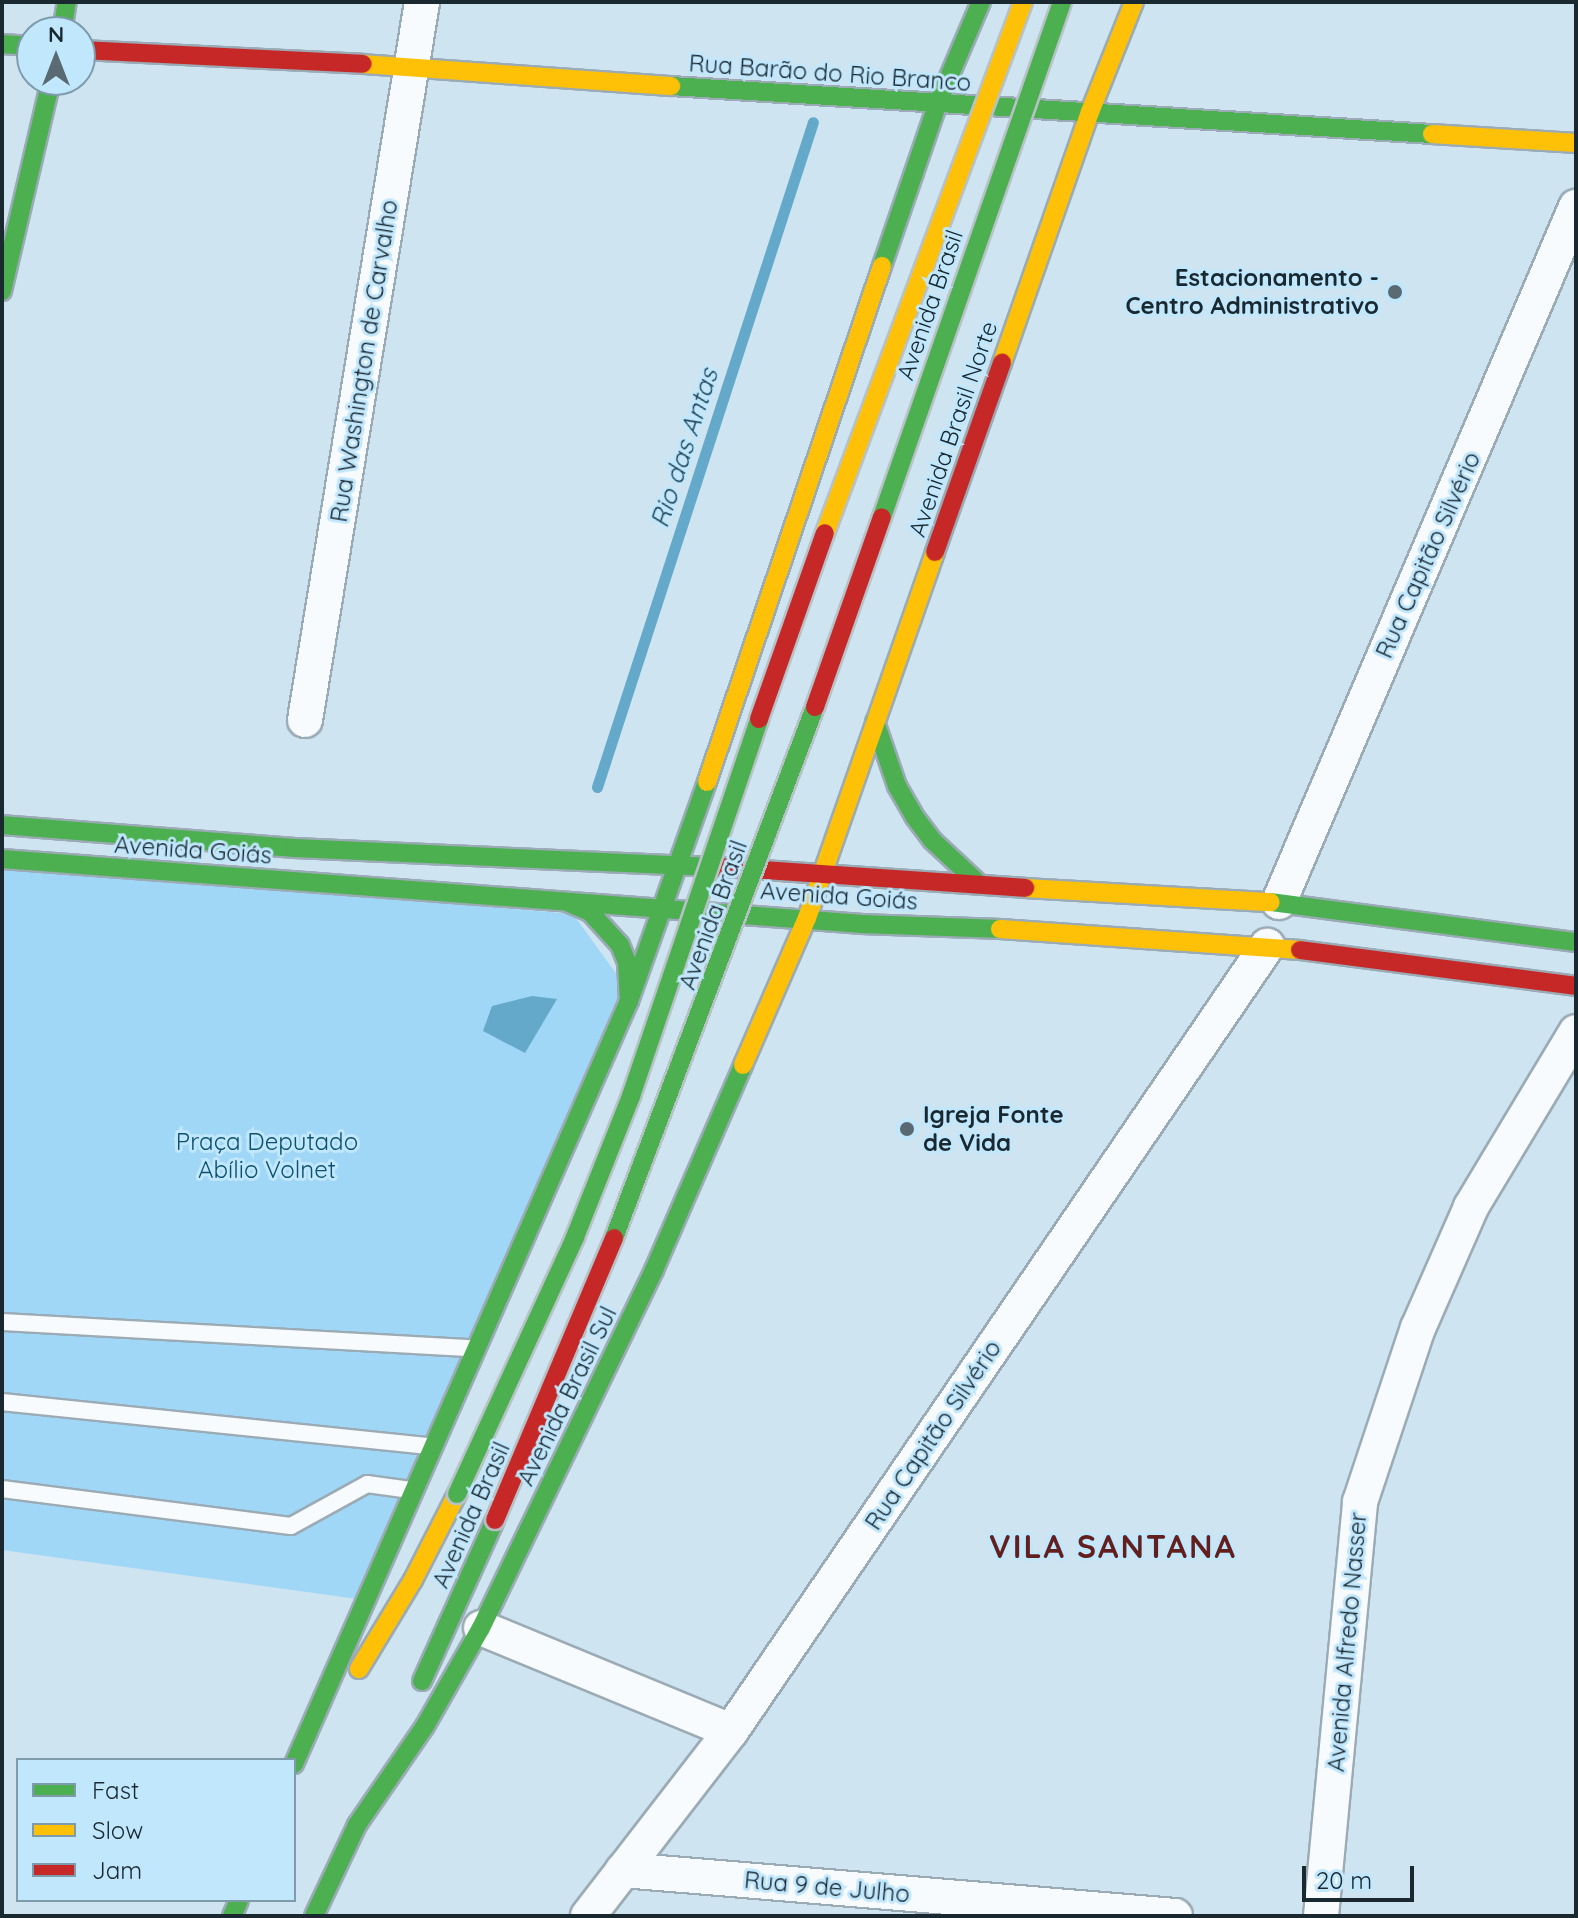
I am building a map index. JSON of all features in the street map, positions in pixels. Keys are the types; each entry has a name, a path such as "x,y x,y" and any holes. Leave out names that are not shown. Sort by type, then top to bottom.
{"main road":[{"path":"296,1759 629,1001 664,907 937,105 981,2"},
{"name":"Avenida Brasil","path":"296,1760 380,1637 457,1494 575,1237 631,1096 788,634 1023,2"},
{"name":"Avenida Brasil","path":"416,1694 495,1520 639,1180 823,687 1062,2"},
{"name":"Avenida Brasil Norte","path":"824,875 1090,112 1134,2"},
{"name":"Rua Barão do Rio Branco","path":"96,51 413,67 937,105 1576,143"},
{"path":"2,291 47,96"},
{"path":"875,722 888,765 914,816 933,841 978,883"},
{"name":"Avenida Goiás","path":"2,825 295,848 678,864 1279,902 1576,942"},
{"name":"Avenida Goiás","path":"2,859 569,903 1267,946 1434,965 1576,986"},
{"name":"Avenida Brasil Sul","path":"314,1916 357,1825 425,1726 481,1628 654,1270 824,875"},
{"path":"569,903 590,912 606,926 620,945 627,962 629,1001"},
{"path":"357,1825 403,1723"}],"street":[{"name":"Rua Washington de Carvalho","path":"305,720 422,2"},
{"name":"Rua Capitão Silvério","path":"1279,902 1391,634 1482,434 1576,207"},
{"name":"Rua Capitão Silvério","path":"588,1916 731,1731 1267,946"},
{"name":"Avenida Alfredo Nasser","path":"1321,1916 1360,1502 1418,1328 1471,1207 1576,1032"},
{"path":"481,1628 731,1731"},
{"name":"Rua 9 de Julho","path":"623,1870 1175,1916"}],"lane":[{"path":"2,1322 478,1348"},
{"path":"2,1402 432,1447"},
{"path":"2,1489 291,1526 367,1484 413,1491"}],"green space":[{"name":"Praça Deputado Abílio Volnet","path":"2,867 573,914 628,990 365,1600 2,1550"}],"shaded area":[{"path":"532,996 557,999 525,1053 483,1031 492,1006"}],"waterway":[{"name":"Rio das Antas","path":"597,787 813,122"}],"traffic: fast":[{"path":"65,16 67,2"},
{"path":"882,266 937,105 981,2"},
{"path":"882,517 1062,2"},
{"path":"2,44 16,45"},
{"path":"671,86 1432,134"},
{"path":"2,291 47,96"},
{"path":"614,1238 815,707"},
{"path":"457,1494 575,1237 631,1096 759,719"},
{"path":"875,722 897,786 914,816 933,841 978,883"},
{"path":"296,1759 629,1001 707,782"},
{"path":"2,825 295,848 720,867"},
{"path":"2,859 863,924 1000,929"},
{"path":"1271,902 1576,942"},
{"path":"569,903 590,912 620,945 627,962 629,1001"},
{"path":"314,1916 357,1825 425,1726 481,1628 654,1270 743,1065"},
{"path":"422,1681 495,1520"},
{"path":"232,1916 238,1902"}],"traffic: slow":[{"path":"825,533 1023,2"},
{"path":"1002,363 1090,112 1134,2"},
{"path":"363,64 671,86"},
{"path":"1432,134 1576,143"},
{"path":"707,782 882,266"},
{"path":"743,1065 807,918 935,552"},
{"path":"1025,888 1271,902"},
{"path":"1000,929 1300,950"},
{"path":"359,1669 413,1580 457,1494"}],"traffic: jam":[{"path":"96,51 363,64"},
{"path":"935,552 1002,363"},
{"path":"815,707 882,517"},
{"path":"759,719 825,533"},
{"path":"720,867 1025,888"},
{"path":"1300,950 1576,986"},
{"path":"495,1520 614,1238"}],"place":[{"name":"Estacionamento - Centro Administrativo","path":"1395,292"},
{"name":"Igreja Fonte de Vida","path":"907,1129"}],"district":[{"name":"VILA SANTANA","path":"1113,1546"}]}
